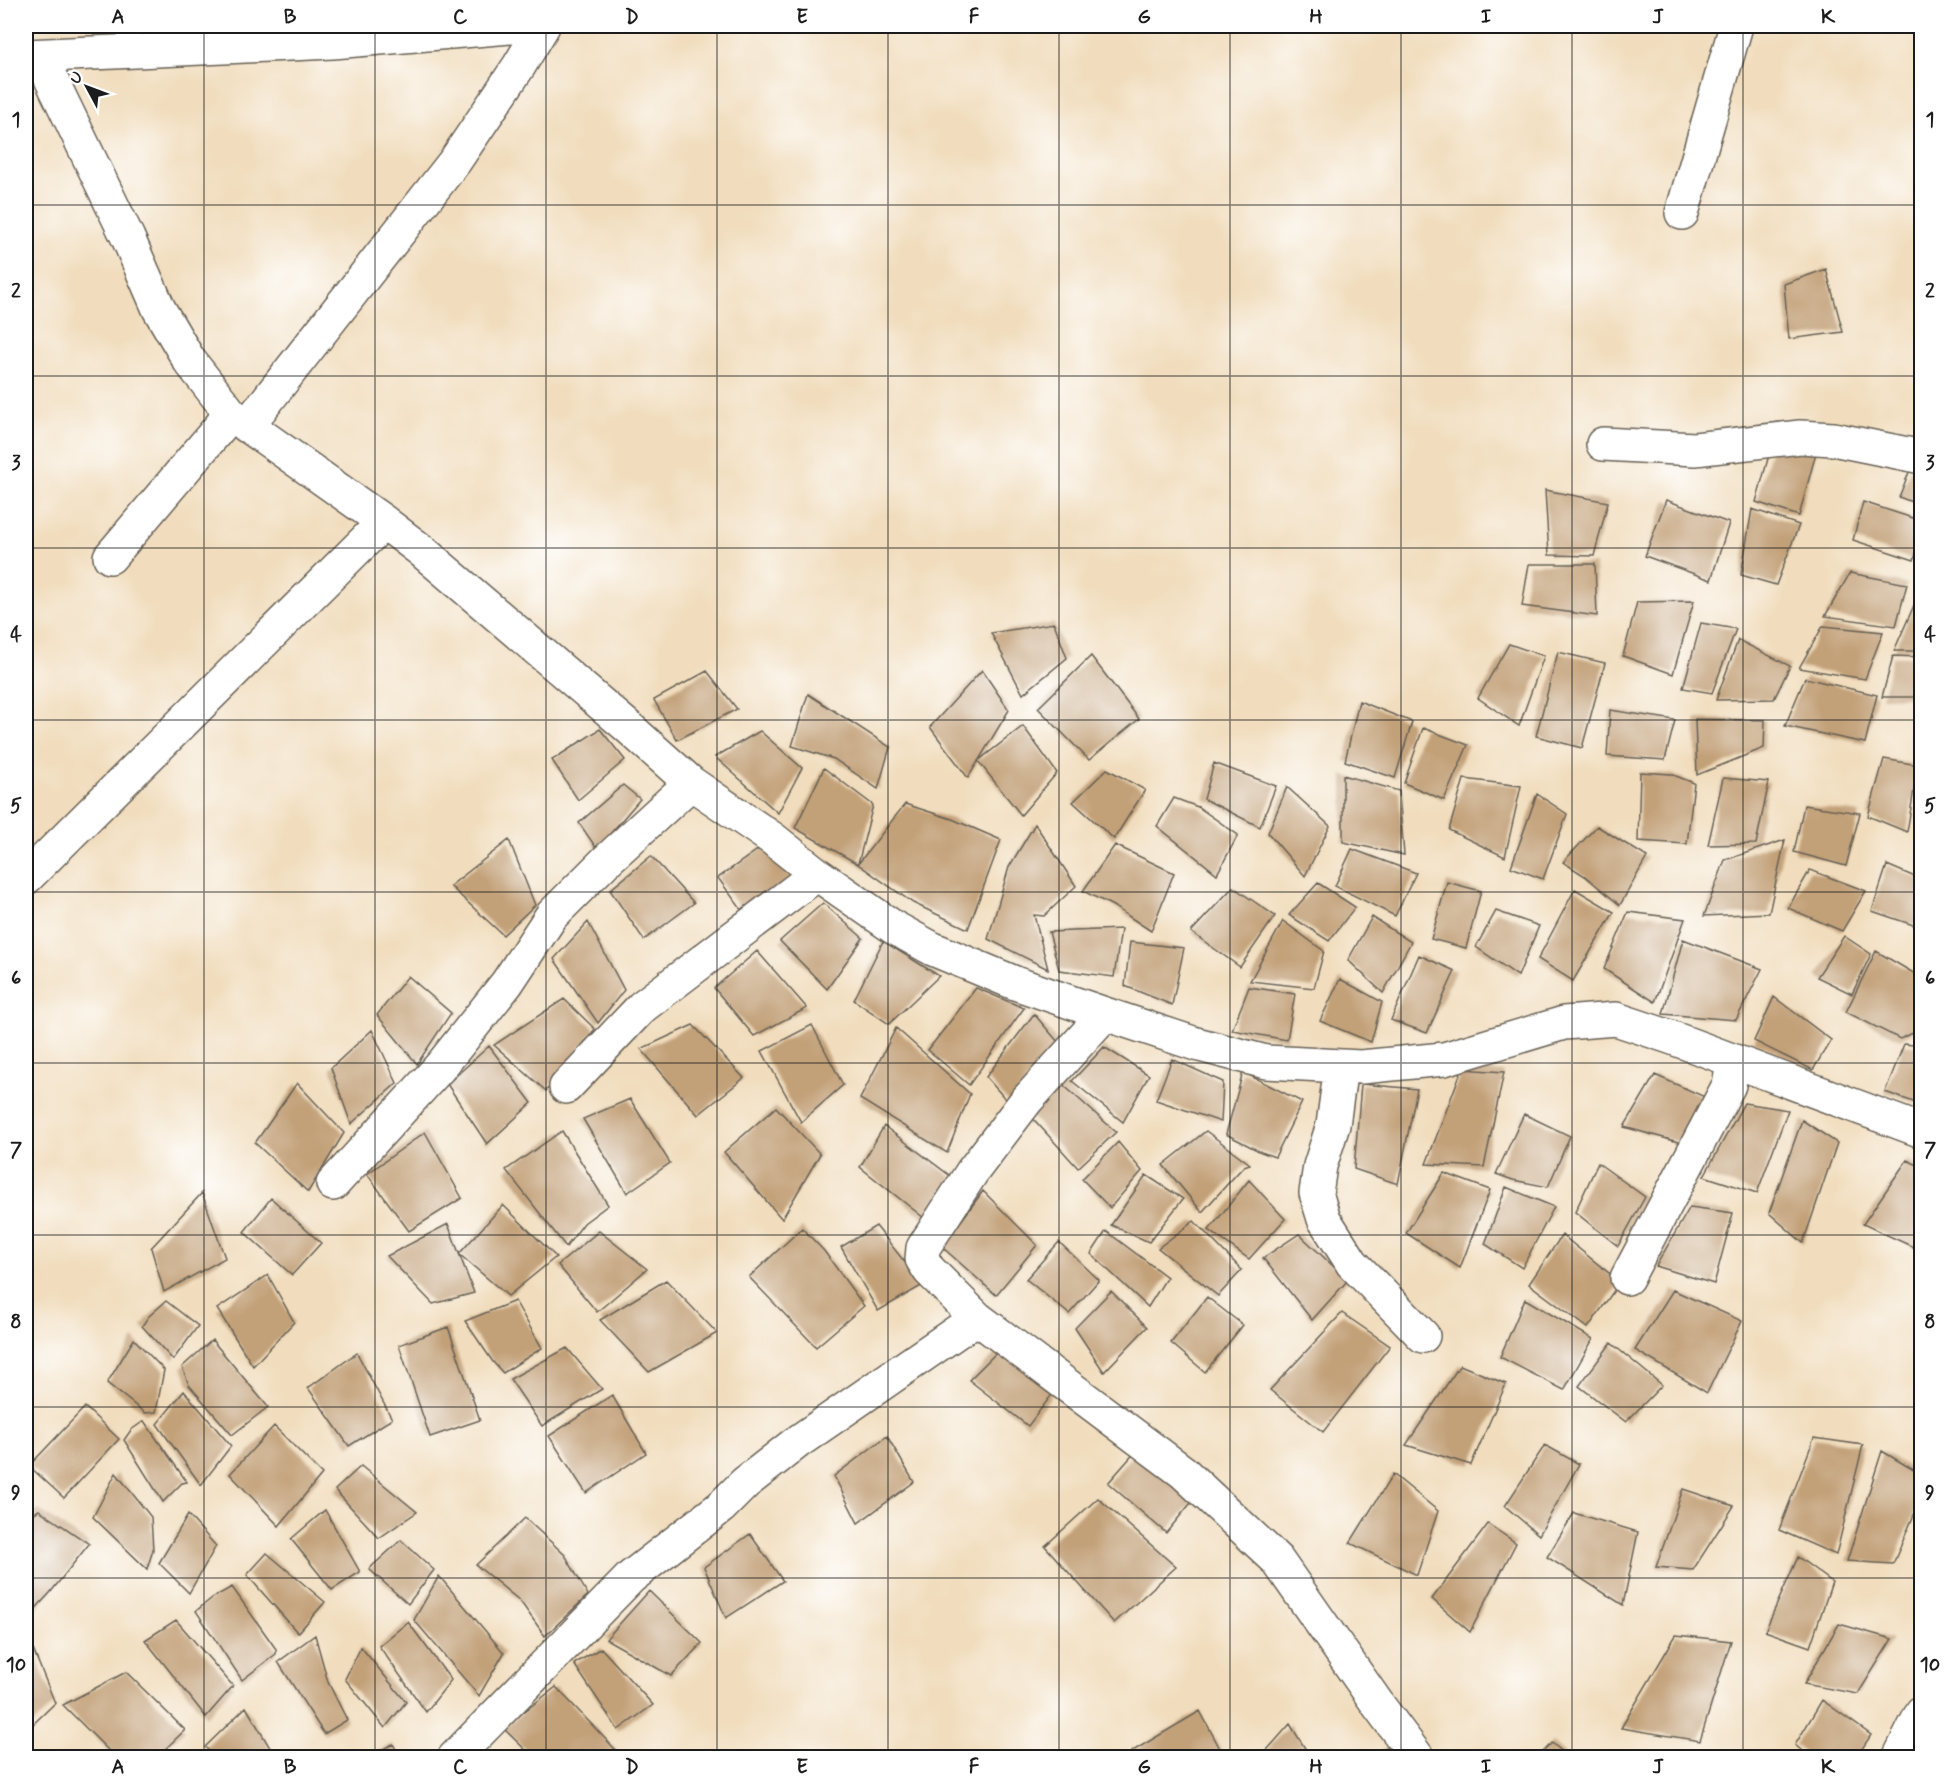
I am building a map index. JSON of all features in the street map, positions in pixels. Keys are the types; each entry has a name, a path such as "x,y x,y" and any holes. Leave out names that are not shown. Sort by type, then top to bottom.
{"street":[{"path":"523,26 333,42 33,56 128,238 159,309 189,360 239,420 422,551 691,783 773,839 893,927 933,949 1015,983 1196,1044 1266,1062 1360,1067 1444,1059 1564,1023 1616,1019 1922,1131"},
{"path":"110,557 239,420 455,161 543,26"},
{"path":"1682,213 1736,26"},
{"path":"1603,444 1695,449 1800,437 1833,439 1922,457"},
{"path":"26,878 384,522"},
{"path":"333,1184 440,1067 507,983 552,915 606,861 691,783"},
{"path":"566,1088 642,1007 818,874"},
{"path":"1105,1014 1026,1101 972,1172 923,1248 922,1259 929,1270 977,1318 1183,1472 1277,1560 1418,1758"},
{"path":"1627,1278 1729,1084 1732,1062"},
{"path":"1341,1066 1333,1125 1320,1166 1316,1193 1324,1219 1352,1263 1423,1336"},
{"path":"454,1758 631,1576 721,1507 745,1483 796,1443 977,1318"},
{"path":"1899,1758 1922,1712"}],"building":[{"path":"1826,269 1843,332 1789,339 1784,284"},
{"path":"1772,444 1817,449 1799,516 1756,502"},
{"path":"1914,460 1922,463 1922,506 1899,497"},
{"path":"1545,490 1608,502 1594,556 1549,555"},
{"path":"1666,500 1729,523 1711,580 1645,556"},
{"path":"1863,502 1922,521 1922,536 1914,560 1853,540"},
{"path":"1752,509 1799,525 1776,585 1741,575"},
{"path":"1529,564 1595,564 1597,616 1522,606"},
{"path":"1850,573 1907,584 1896,626 1825,616"},
{"path":"1922,587 1922,651 1894,651"},
{"path":"1694,601 1673,674 1623,656 1637,602"},
{"path":"1054,623 1067,658 1023,694 991,633"},
{"path":"1701,623 1736,629 1712,693 1683,688"},
{"path":"1823,626 1883,632 1865,679 1799,668"},
{"path":"1738,640 1790,666 1774,699 1716,700"},
{"path":"1509,644 1544,656 1519,726 1478,698"},
{"path":"1558,652 1605,663 1582,748 1536,736"},
{"path":"1091,656 1139,719 1089,760 1038,708"},
{"path":"1893,656 1922,657 1922,697 1882,697"},
{"path":"982,670 1009,710 968,778 930,727"},
{"path":"707,671 737,709 677,740 654,700"},
{"path":"1805,678 1877,695 1865,743 1785,726"},
{"path":"808,694 890,747 878,789 834,759 792,746"},
{"path":"1359,701 1412,722 1395,778 1345,761"},
{"path":"1610,710 1675,720 1665,760 1607,756"},
{"path":"1695,719 1765,720 1764,748 1697,775"},
{"path":"1023,726 1057,773 1021,815 978,761"},
{"path":"1423,728 1468,745 1444,800 1404,783"},
{"path":"600,729 625,760 578,800 552,760"},
{"path":"760,731 802,768 778,813 715,757"},
{"path":"1884,759 1918,765 1907,832 1868,816"},
{"path":"1214,763 1276,786 1260,827 1204,799"},
{"path":"824,768 873,805 858,864 795,828"},
{"path":"1107,769 1145,790 1114,839 1073,802"},
{"path":"1640,772 1671,774 1694,783 1687,844 1638,841"},
{"path":"1343,775 1399,791 1404,855 1343,842"},
{"path":"1723,778 1769,782 1756,844 1708,845"},
{"path":"1464,779 1521,786 1505,857 1449,830"},
{"path":"623,785 640,799 597,849 579,823"},
{"path":"1287,787 1330,826 1305,876 1268,833"},
{"path":"1537,794 1567,814 1543,879 1511,867"},
{"path":"1174,798 1198,807 1238,835 1217,874 1157,826"},
{"path":"905,804 952,819 1001,840 968,929 913,903 858,864"},
{"path":"1804,805 1860,813 1846,866 1794,852"},
{"path":"1035,824 1076,886 1044,916 1034,915 1048,969 988,939 1009,867"},
{"path":"1597,826 1647,857 1620,905 1585,876 1563,862"},
{"path":"509,840 535,905 503,935 450,886"},
{"path":"1785,840 1769,913 1704,916 1725,860"},
{"path":"766,844 796,881 747,917 718,878"},
{"path":"1115,845 1174,873 1151,931 1113,906 1083,891"},
{"path":"1352,849 1416,873 1395,916 1335,886"},
{"path":"651,856 694,903 644,940 610,890"},
{"path":"1887,865 1922,880 1922,928 1872,911"},
{"path":"1810,870 1866,891 1842,931 1788,908"},
{"path":"1447,882 1481,891 1466,948 1431,939"},
{"path":"1318,883 1355,907 1329,941 1289,915"},
{"path":"1233,887 1275,916 1240,967 1191,932"},
{"path":"1575,889 1614,912 1573,981 1538,959"},
{"path":"823,903 863,938 827,989 780,941"},
{"path":"1496,911 1539,926 1518,976 1476,947"},
{"path":"1628,912 1685,919 1655,1002 1604,969"},
{"path":"1372,917 1411,942 1383,993 1348,960"},
{"path":"1283,921 1324,951 1314,988 1250,981"},
{"path":"588,922 624,990 598,1023 554,959"},
{"path":"1121,929 1114,977 1059,970 1049,932"},
{"path":"1844,936 1871,954 1852,994 1817,977"},
{"path":"1683,939 1762,969 1736,1020 1663,1014"},
{"path":"883,941 939,976 889,1024 854,1000"},
{"path":"1130,942 1184,948 1172,1005 1125,986"},
{"path":"757,951 807,1008 754,1036 714,988"},
{"path":"1876,951 1922,978 1922,1012 1913,1033 1900,1039 1846,1012"},
{"path":"1419,955 1455,971 1427,1033 1391,1020"},
{"path":"408,976 451,1013 417,1064 377,1015"},
{"path":"1340,979 1382,1002 1371,1042 1320,1021"},
{"path":"1249,987 1295,994 1287,1040 1232,1030"},
{"path":"976,988 1024,1008 969,1085 928,1050"},
{"path":"1774,997 1831,1040 1813,1070 1754,1041"},
{"path":"564,999 595,1029 546,1091 494,1045"},
{"path":"1034,1014 1059,1043 1009,1103 986,1077"},
{"path":"693,1025 744,1078 698,1115 641,1049"},
{"path":"812,1025 843,1085 801,1122 762,1051"},
{"path":"896,1028 970,1094 947,1153 860,1099"},
{"path":"372,1030 397,1083 351,1124 331,1068"},
{"path":"1904,1044 1922,1046 1922,1105 1885,1092"},
{"path":"489,1046 532,1103 487,1144 447,1084"},
{"path":"1104,1047 1149,1075 1123,1122 1072,1081"},
{"path":"1172,1059 1223,1082 1221,1122 1156,1100"},
{"path":"1462,1069 1504,1072 1484,1167 1426,1164"},
{"path":"1243,1072 1302,1102 1275,1157 1226,1134"},
{"path":"1655,1075 1705,1097 1682,1143 1624,1127"},
{"path":"297,1083 344,1133 308,1192 255,1143"},
{"path":"1061,1083 1116,1132 1078,1168 1028,1113"},
{"path":"1361,1084 1417,1089 1398,1184 1354,1169"},
{"path":"630,1099 670,1163 627,1193 583,1119"},
{"path":"1744,1103 1788,1110 1757,1193 1704,1176"},
{"path":"776,1107 820,1154 782,1219 724,1152"},
{"path":"1524,1114 1570,1136 1548,1187 1496,1174"},
{"path":"1802,1120 1837,1143 1803,1243 1769,1213"},
{"path":"884,1126 953,1178 924,1218 860,1167"},
{"path":"562,1131 608,1205 584,1223 566,1247 506,1170"},
{"path":"1206,1131 1250,1164 1244,1166 1202,1212 1163,1165"},
{"path":"425,1132 462,1198 409,1231 367,1174"},
{"path":"1118,1142 1142,1171 1110,1208 1082,1179"},
{"path":"1907,1160 1922,1167 1922,1251 1863,1224"},
{"path":"1598,1163 1645,1197 1618,1246 1575,1212"},
{"path":"1444,1173 1490,1190 1460,1268 1406,1233"},
{"path":"1146,1175 1183,1199 1149,1242 1111,1225"},
{"path":"1249,1180 1285,1219 1249,1259 1209,1230"},
{"path":"1506,1187 1554,1207 1522,1268 1485,1244"},
{"path":"983,1191 1037,1245 996,1295 942,1247"},
{"path":"202,1193 225,1258 164,1292 151,1248"},
{"path":"271,1198 321,1243 292,1275 244,1232"},
{"path":"503,1205 556,1257 508,1296 459,1254"},
{"path":"1690,1207 1733,1213 1714,1284 1656,1266"},
{"path":"1194,1221 1242,1270 1218,1296 1158,1248"},
{"path":"448,1224 474,1293 433,1304 387,1256"},
{"path":"876,1226 923,1285 878,1311 841,1247"},
{"path":"802,1228 824,1251 864,1306 816,1347 749,1277"},
{"path":"599,1231 647,1269 597,1312 558,1265"},
{"path":"1106,1231 1167,1277 1148,1307 1091,1254"},
{"path":"1299,1234 1348,1280 1312,1320 1263,1258"},
{"path":"1562,1235 1620,1282 1588,1328 1529,1284"},
{"path":"1059,1242 1099,1280 1069,1314 1026,1279"},
{"path":"268,1275 294,1322 253,1366 217,1309"},
{"path":"666,1280 717,1333 649,1372 600,1320"},
{"path":"1673,1290 1742,1321 1707,1393 1635,1350"},
{"path":"1111,1291 1147,1327 1104,1372 1075,1328"},
{"path":"1207,1297 1243,1325 1205,1372 1171,1343"},
{"path":"1525,1299 1593,1339 1564,1390 1500,1357"},
{"path":"166,1301 198,1326 173,1360 142,1326 148,1317"},
{"path":"515,1301 542,1348 503,1373 465,1321"},
{"path":"1342,1313 1390,1346 1323,1432 1270,1390"},
{"path":"448,1327 480,1420 430,1437 399,1345"},
{"path":"134,1339 164,1370 156,1412 145,1413 107,1383"},
{"path":"212,1340 268,1407 232,1435 189,1385 182,1367"},
{"path":"1611,1343 1662,1385 1626,1422 1579,1386"},
{"path":"1003,1346 1057,1388 1028,1426 969,1380"},
{"path":"567,1348 602,1389 542,1426 510,1379"},
{"path":"357,1353 392,1419 349,1446 308,1388"},
{"path":"1460,1365 1506,1384 1471,1465 1406,1445"},
{"path":"184,1391 231,1446 201,1485 157,1424"},
{"path":"612,1395 646,1453 586,1493 549,1436"},
{"path":"85,1407 119,1439 64,1498 29,1466"},
{"path":"144,1421 187,1482 182,1483 163,1502 124,1440 131,1430"},
{"path":"274,1426 322,1474 279,1526 230,1474"},
{"path":"887,1436 914,1482 858,1523 834,1476"},
{"path":"1814,1438 1863,1445 1836,1555 1779,1530"},
{"path":"1545,1445 1579,1464 1539,1535 1505,1506"},
{"path":"1137,1450 1195,1498 1166,1533 1108,1483"},
{"path":"1882,1451 1922,1475 1922,1496 1893,1564 1847,1561"},
{"path":"361,1466 417,1512 379,1538 335,1490"},
{"path":"116,1473 151,1517 153,1550 147,1569 93,1517"},
{"path":"1393,1474 1438,1511 1417,1575 1350,1543"},
{"path":"1683,1489 1734,1506 1693,1570 1656,1567"},
{"path":"1098,1498 1176,1567 1114,1623 1045,1546"},
{"path":"39,1510 89,1544 26,1619 26,1519"},
{"path":"325,1510 360,1572 332,1590 291,1539"},
{"path":"1574,1513 1638,1532 1623,1605 1547,1557"},
{"path":"188,1515 216,1546 189,1593 159,1563"},
{"path":"525,1518 565,1555 588,1595 545,1636 520,1601 476,1565"},
{"path":"1488,1524 1516,1543 1470,1632 1432,1599"},
{"path":"750,1534 783,1581 726,1618 704,1567"},
{"path":"401,1540 434,1570 408,1604 369,1569"},
{"path":"267,1553 325,1602 298,1633 247,1575"},
{"path":"1798,1557 1832,1582 1810,1647 1765,1631"},
{"path":"439,1576 504,1653 479,1696 414,1620"},
{"path":"232,1587 276,1649 276,1654 242,1680 196,1611 212,1598"},
{"path":"649,1591 702,1643 671,1676 606,1639"},
{"path":"176,1620 233,1686 206,1717 145,1640"},
{"path":"408,1622 451,1680 426,1712 379,1646"},
{"path":"1839,1624 1892,1639 1858,1694 1804,1684"},
{"path":"315,1635 328,1682 347,1720 324,1734 278,1662"},
{"path":"1676,1635 1731,1641 1700,1741 1621,1728"},
{"path":"30,1642 55,1703 26,1731 26,1644"},
{"path":"361,1647 406,1702 385,1728 345,1679"},
{"path":"601,1648 653,1705 618,1730 574,1664"},
{"path":"126,1672 185,1730 156,1758 116,1758 63,1705"},
{"path":"556,1687 615,1749 601,1758 534,1758 503,1728"},
{"path":"1822,1700 1871,1735 1856,1758 1811,1758 1795,1745"},
{"path":"246,1707 276,1758 216,1758 205,1747"},
{"path":"1200,1711 1225,1758 1135,1758 1131,1752"},
{"path":"1290,1724 1311,1758 1260,1758"},
{"path":"1395,1740 1405,1758 1373,1758"},
{"path":"1552,1743 1570,1758 1537,1758"},
{"path":"393,1744 401,1758 365,1758"},
{"path":"1697,1751 1707,1758 1693,1758"}]}
